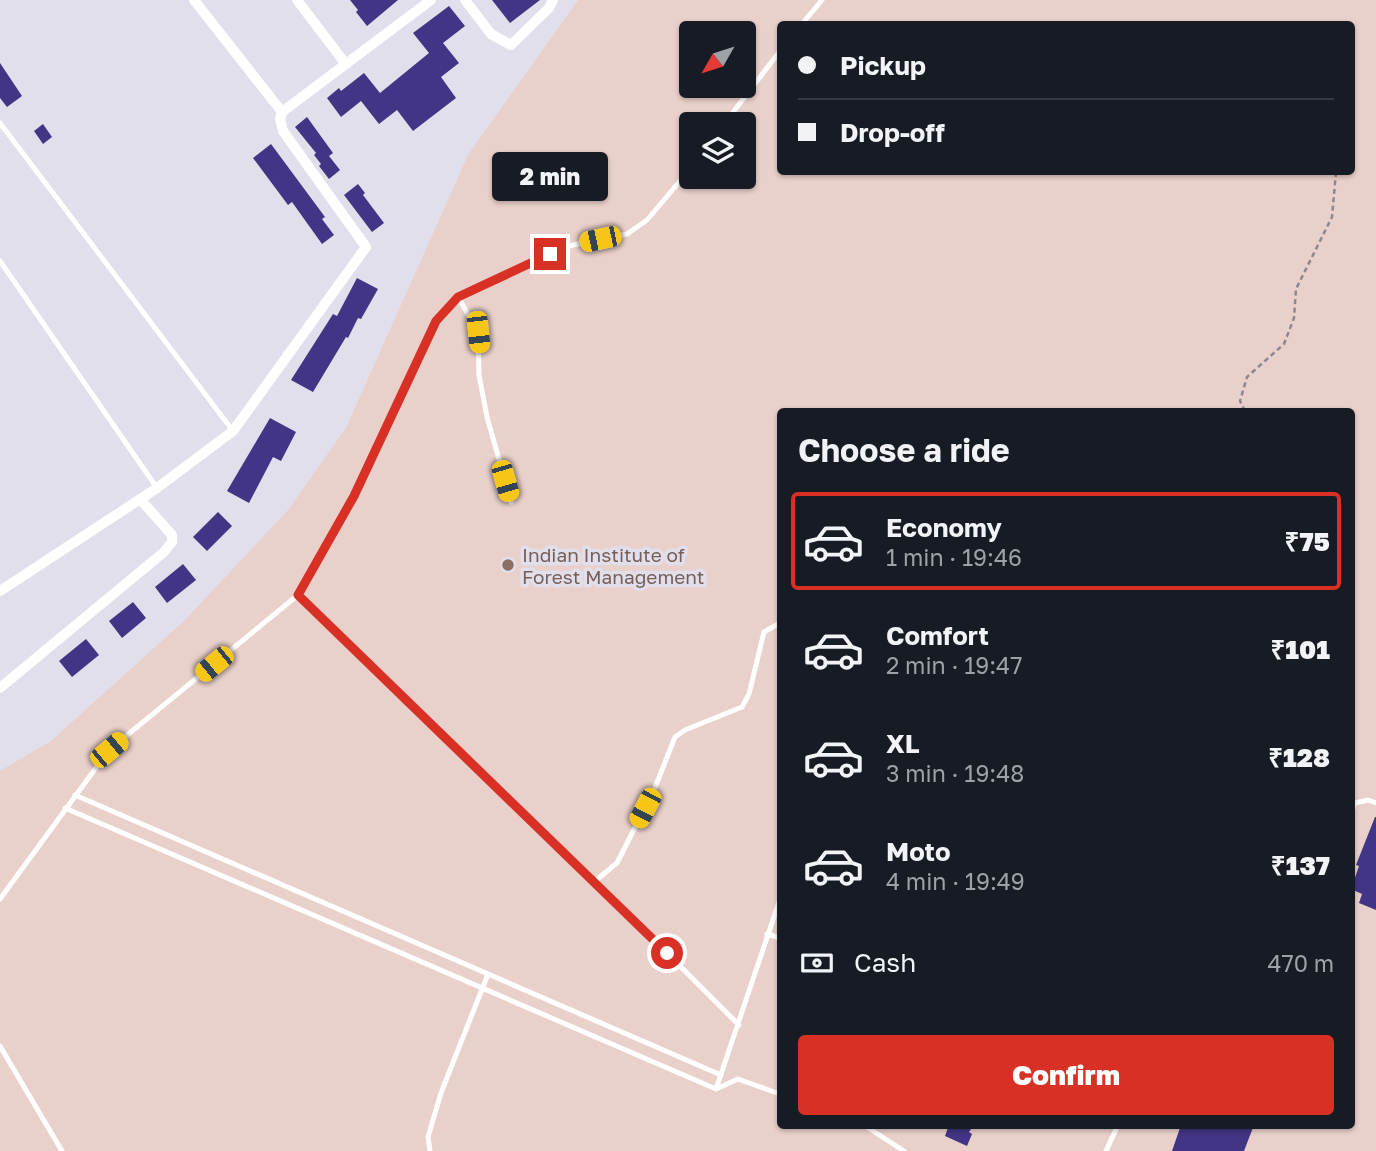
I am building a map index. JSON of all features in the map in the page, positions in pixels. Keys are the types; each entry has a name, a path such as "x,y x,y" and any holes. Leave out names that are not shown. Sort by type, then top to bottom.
{"street":[{"path":"194,0 282,112"},
{"path":"297,0 345,63"},
{"path":"0,591 157,488 233,431 366,247 283,131 280,119 282,112 430,0"},
{"path":"465,0 491,34 511,45 549,8 552,0"},
{"path":"0,688 164,552 172,542 172,535 140,499"}],"lane":[{"path":"804,21 822,0"},
{"path":"733,112 777,55"},
{"path":"0,123 233,431"},
{"path":"0,899 109,750 298,595 354,496 436,321 458,297 527,263 573,245 627,234 647,220 679,182"},
{"path":"0,261 157,488"},
{"path":"458,297 478,332 479,375 487,417 511,502"},
{"path":"298,595 595,881 738,1025"},
{"path":"595,881 617,863 654,790 675,737 685,730 741,707 748,694 764,632 777,625"},
{"path":"75,795 721,1075"},
{"path":"1355,803 1368,800 1376,803"},
{"path":"65,808 716,1089 738,1079 777,1093"},
{"path":"716,1089 777,908"},
{"path":"768,934 777,937"},
{"path":"430,1151 428,1137 441,1093 488,974"},
{"path":"0,1046 62,1151"},
{"path":"870,1129 904,1151"},
{"path":"1105,1151 1116,1129"}],"path":[{"path":"1244,408 1240,401 1247,377 1284,344 1294,318 1296,289 1332,217 1336,175"}],"shaded area":[{"name":"Indian Institute of Forest Management","path":"578,0 1376,0 1376,1151 0,1151 0,771 51,741 185,620 288,510 346,428 468,155"}],"building":[{"path":"350,0 398,0 367,26"},
{"path":"492,0 540,0 510,23"},
{"path":"449,6 465,26 443,43 459,63 441,77 456,98 413,131 397,110 379,124 361,101 341,117 327,98 364,73 380,93 429,53 413,33"},
{"path":"0,63 22,96 7,107 0,98"},
{"path":"307,117 333,153 329,156 340,170 329,179 319,166 321,164 314,155 316,153 295,127"},
{"path":"43,124 52,137 43,144 34,131"},
{"path":"271,144 325,217 322,219 334,235 322,244 292,202 288,205 253,158"},
{"path":"358,184 384,223 372,232 344,195"},
{"path":"357,278 378,289 313,392 291,380 333,314 337,316"},
{"path":"270,418 296,432 281,461 273,457 249,503 227,491"},
{"path":"218,512 232,526 207,551 193,537"},
{"path":"183,564 196,580 167,603 155,587"},
{"path":"133,602 146,618 122,638 109,621"},
{"path":"86,639 99,655 72,677 59,661"},
{"path":"1376,817 1376,910 1359,903 1362,894 1355,891 1355,878 1359,866 1356,865"},
{"path":"948,1129 971,1129 969,1132 972,1134 967,1146 945,1136"},
{"path":"1180,1129 1252,1129 1244,1151 1172,1151"}],"place":[{"name":"Indian Institute of Forest Management","path":"508,565"}],"route":[{"path":"550,254 458,297 436,321 354,496 298,595 667,953"}]}
